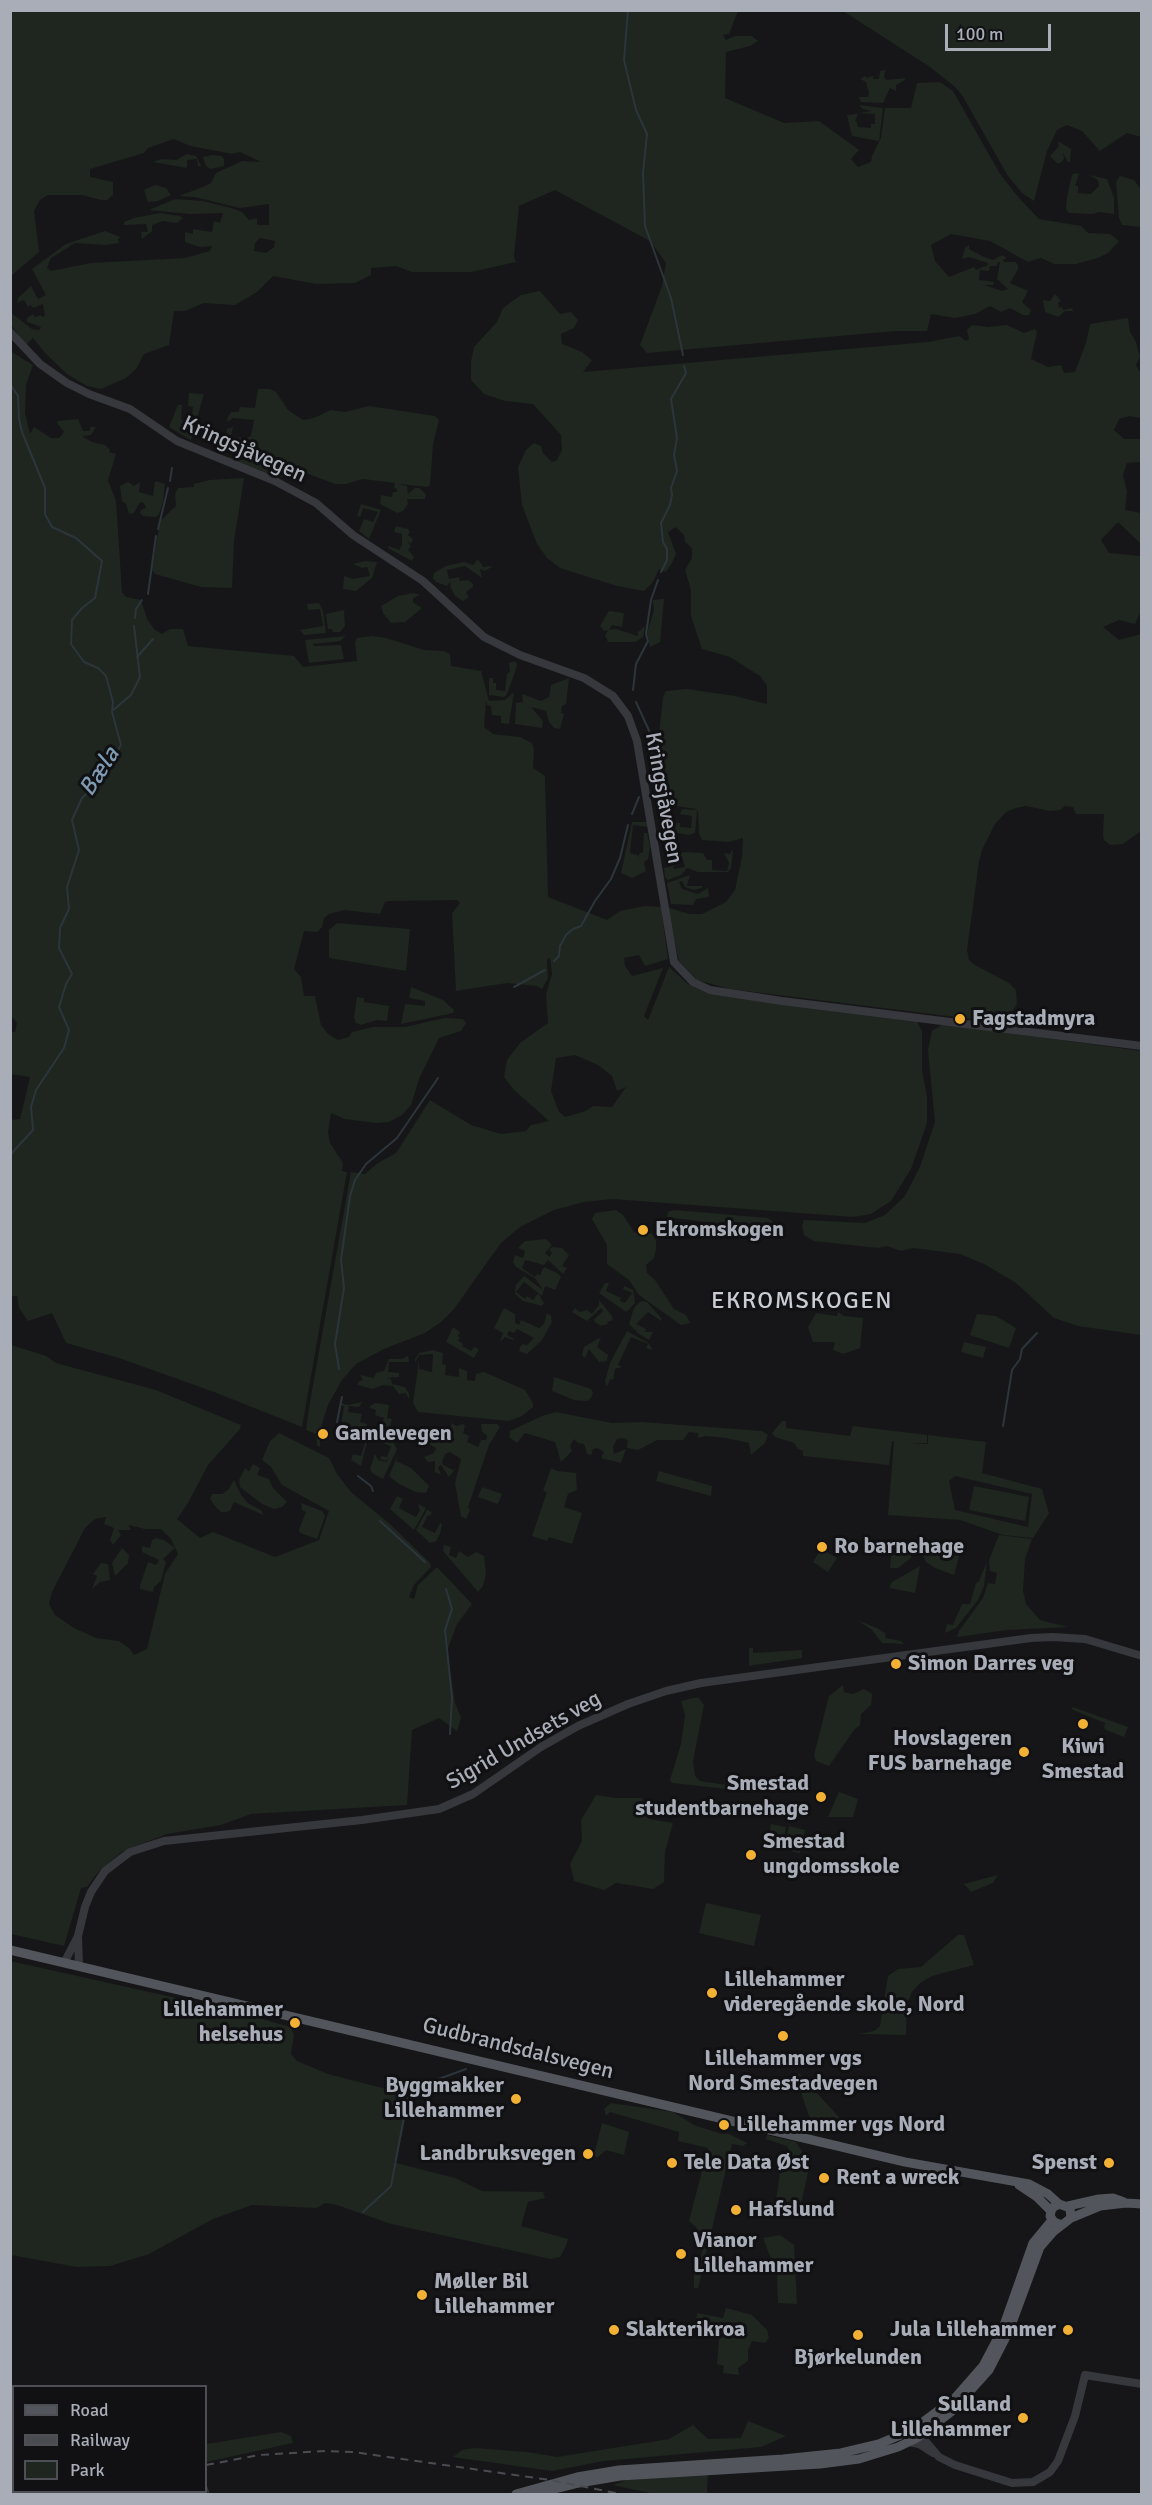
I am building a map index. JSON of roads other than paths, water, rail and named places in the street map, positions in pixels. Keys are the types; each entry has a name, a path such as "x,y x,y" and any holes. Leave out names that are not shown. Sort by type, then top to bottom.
{"main road":[{"name":"Gudbrandsdalsvegen","path":"10,1950 905,2162 1035,2187 1064,2205"},
{"name":"Gudbrandsdalsvegen","path":"1016,2184 1037,2197 1051,2216 1062,2225"},
{"path":"999,2344 1033,2243 1051,2216 1064,2205 1113,2198 1126,2203"},
{"path":"516,2494 568,2479 619,2470 841,2453 922,2434 960,2404 986,2368 999,2344 1037,2253 1045,2240 1071,2218 1100,2206 1142,2204"},
{"path":"1064,2205 1071,2211 1071,2218"},
{"path":"535,2494 620,2476 843,2461 881,2453 907,2437 945,2407 986,2368"}],"street":[{"name":"Kringsjåvegen","path":"10,332 40,364 67,383 130,409 177,441 275,481 307,498 353,535 423,581 484,637 520,655 584,678 613,696 628,716 637,741 674,962 693,982 710,990 782,1001 1142,1046"},
{"name":"Sigrid Undsets veg","path":"64,1963 78,1936 85,1907 99,1879 120,1858 141,1846 164,1840 372,1819 439,1809 473,1794 542,1747 578,1726 628,1704 687,1686 1031,1638 1053,1637 1085,1640 1142,1656"},
{"name":"Sigrid Undsets veg","path":"78,1936 79,1966"},
{"path":"907,2437 939,2457 966,2469 1012,2483 1041,2480 1058,2461 1075,2416 1085,2375 1142,2384"},
{"path":"922,2434 939,2457"}],"waterway":[{"path":"628,10 624,60 636,110 647,134 643,173 645,226 671,298 683,355"},
{"path":"661,572 667,560 661,523 670,505 671,488 677,471 674,455 677,438 671,399 686,373 684,366"},
{"name":"Bæla","path":"10,384 18,396 22,432 45,488 45,514 52,527 76,538 102,561 95,598 72,620 71,644 84,662 98,668 106,676 121,745 98,783 82,798 72,820 79,850 67,887 69,909 60,928 59,948 72,974 66,984 59,1007 69,1030 64,1048 36,1090 31,1107 33,1130 10,1155"},
{"path":"170,481 172,468"},
{"path":"158,529 168,488"},
{"path":"148,594 156,536"},
{"path":"633,690 636,664 648,641 646,634 651,600 658,580"},
{"path":"135,618 136,609 142,600"},
{"path":"112,711 131,695 140,677 134,626"},
{"path":"137,657 153,639"},
{"path":"636,702 651,735 653,786"},
{"path":"632,814 639,797"},
{"path":"554,961 559,956 560,946 566,935 581,926 611,879 620,858 628,825"},
{"path":"514,987 545,970"},
{"path":"339,1369 335,1344 344,1288 341,1260 350,1196 355,1180 366,1164 397,1138 438,1078"},
{"path":"1003,1426 1012,1370 1020,1359 1022,1349 1037,1333"},
{"path":"337,1422 342,1397"},
{"path":"358,1476 371,1486 373,1491"},
{"path":"380,1521 425,1562"},
{"path":"446,1589 452,1609 445,1630 452,1697 450,1734"},
{"path":"363,2212 391,2186 408,2096 436,2080 466,2069"},
{"path":"207,2489 209,2494"}],"railway":[{"path":"207,2465 259,2455 325,2451 353,2452 550,2480 621,2494"}],"place":[{"name":"Fagstadmyra","path":"960,1019"},
{"name":"Ekromskogen","path":"643,1230"},
{"name":"Gamlevegen","path":"323,1434"},
{"name":"Ro barnehage","path":"822,1547"},
{"name":"Simon Darres veg","path":"896,1664"},
{"name":"Kiwi Smestad","path":"1083,1724"},
{"name":"Hovslageren FUS barnehage","path":"1024,1752"},
{"name":"Smestad studentbarnehage","path":"821,1797"},
{"name":"Smestad ungdomsskole","path":"751,1855"},
{"name":"Lillehammer videregående skole, Nord","path":"712,1993"},
{"name":"Lillehammer helsehus","path":"295,2023"},
{"name":"Lillehammer vgs Nord Smestadvegen","path":"783,2036"},
{"name":"Byggmakker Lillehammer","path":"516,2099"},
{"name":"Lillehammer vgs Nord","path":"724,2125"},
{"name":"Landbruksvegen","path":"588,2154"},
{"name":"Tele Data Øst","path":"672,2163"},
{"name":"Spenst","path":"1109,2163"},
{"name":"Rent a wreck","path":"824,2178"},
{"name":"Hafslund","path":"736,2210"},
{"name":"Vianor Lillehammer","path":"681,2254"},
{"name":"Møller Bil Lillehammer","path":"422,2295"},
{"name":"Slakterikroa","path":"614,2330"},
{"name":"Jula Lillehammer","path":"1068,2330"},
{"name":"Bjørkelunden","path":"858,2335"},
{"name":"Sulland Lillehammer","path":"1023,2418"}],"district":[{"name":"EKROMSKOGEN","path":"802,1302"}]}
